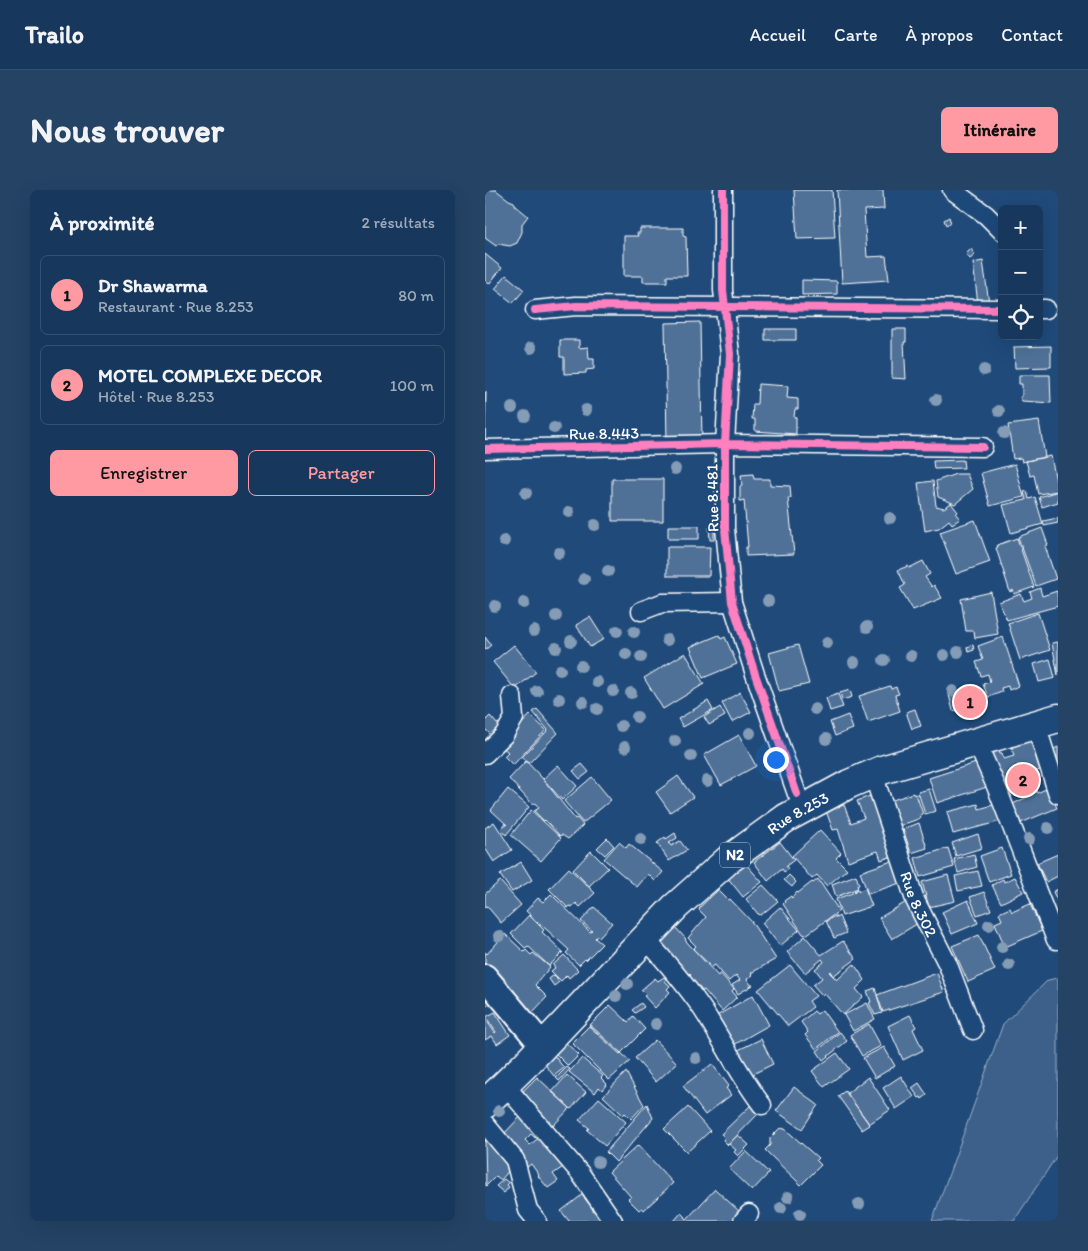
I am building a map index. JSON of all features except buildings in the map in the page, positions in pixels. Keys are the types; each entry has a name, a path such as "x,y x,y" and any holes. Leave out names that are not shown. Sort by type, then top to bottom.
{"highway":[{"name":"Rue 8.253","path":"537,1040 651,911 708,858 757,820 797,794 904,752 1006,721 1058,708"},
{"name":"Rue 8.253","path":"485,1104 495,1083 537,1040 701,883 757,838 786,818 817,800 873,774 976,741 1047,722"}],"street":[{"name":"Rue 8.481","path":"723,190 725,307 730,354 725,444 725,528 732,602 797,794"},
{"path":"952,190 986,215 998,227"},
{"path":"535,310 576,306 998,309"},
{"name":"Rue 8.443","path":"485,449 725,444 983,447"},
{"path":"641,611 662,603 732,602"},
{"path":"485,754 504,735 514,718 512,696"},
{"path":"1047,722 1058,794"},
{"path":"976,741 996,786 1056,940"},
{"name":"Rue 8.302","path":"873,774 915,900 948,965 973,1030"},
{"path":"645,938 678,976 703,1010 745,1082 762,1105"},
{"path":"485,977 537,1040"},
{"path":"495,1083 580,1173 613,1221"},
{"path":"485,1124 515,1160 528,1210 537,1221"}],"shaded area":[{"path":"1058,978 1058,1154 1014,1221 932,1221 1003,1024 1048,980"}],"cycle path":[{"path":"723,190 723,290 730,354 725,444 725,528 732,602 797,794"},
{"path":"535,310 576,306 998,309"},
{"path":"485,449 725,444 983,447"}],"place":[{"name":"Dr Shawarma","path":"970,702"},
{"name":"MOTEL COMPLEXE DECOR","path":"1023,780"}]}
